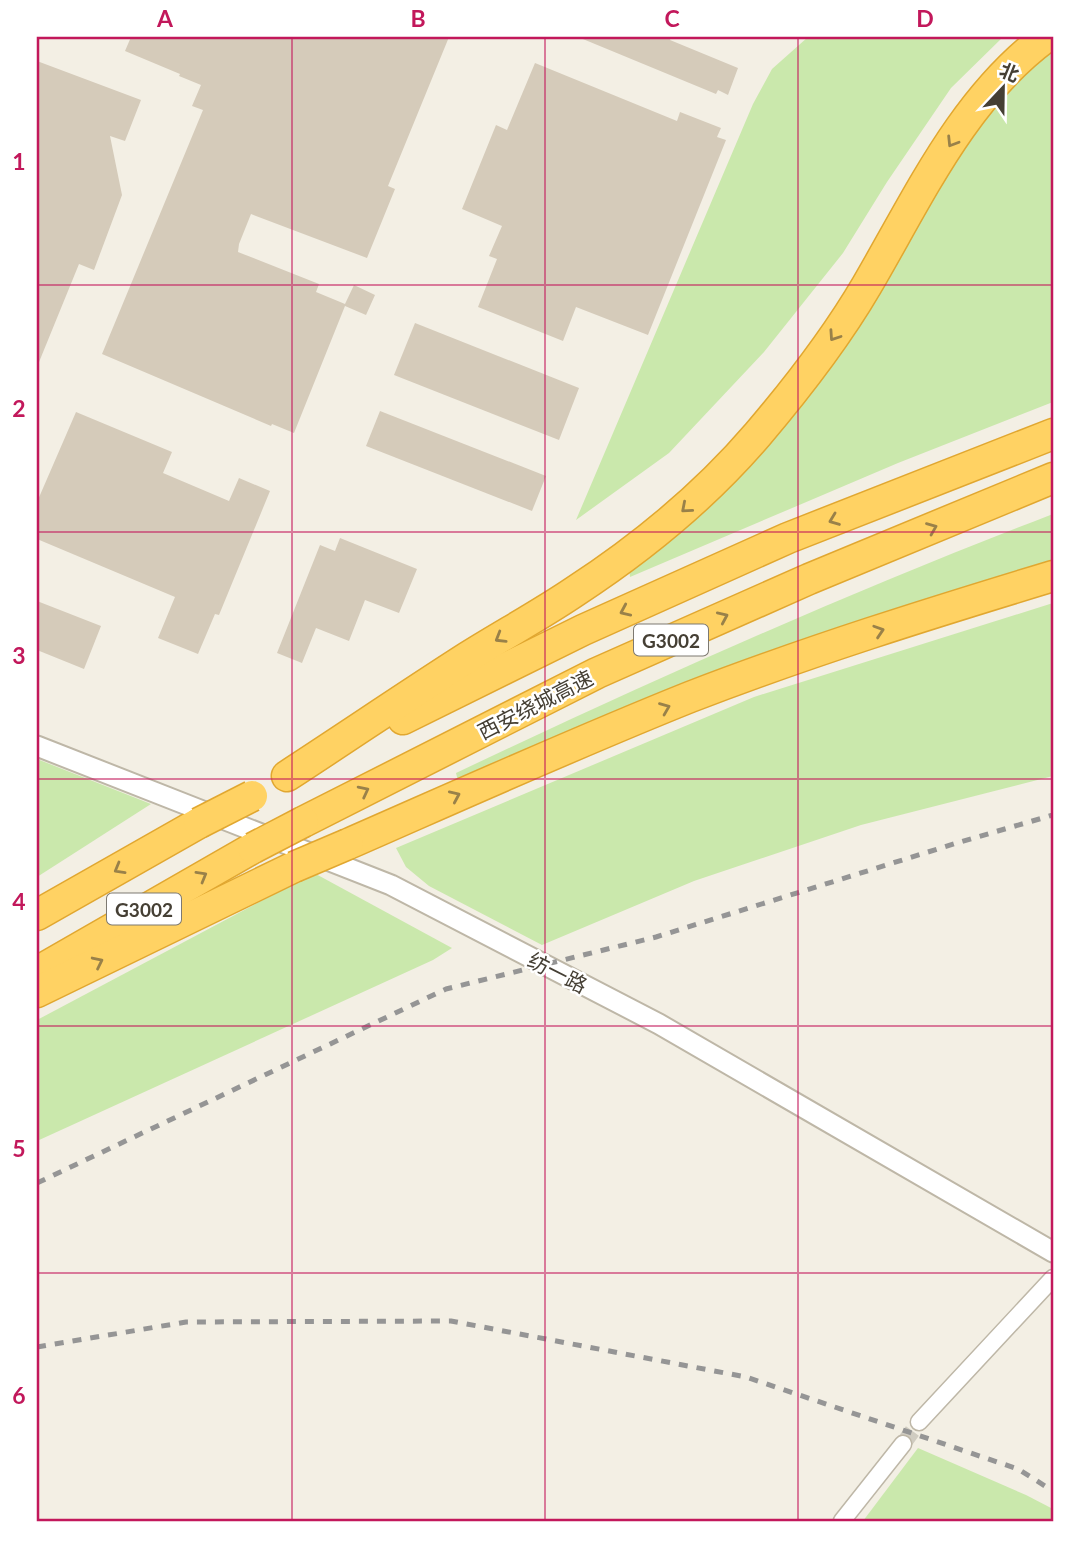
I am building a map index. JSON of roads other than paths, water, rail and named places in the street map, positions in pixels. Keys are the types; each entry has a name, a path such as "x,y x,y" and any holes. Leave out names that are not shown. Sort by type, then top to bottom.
{"highway":[{"path":"287,776 468,657 575,592 662,529 710,486 760,432 817,361 866,286 972,111 1013,64 1046,37"},
{"name":"西安绕城高速","path":"37,915 287,776 583,630 788,538 1044,437"},
{"name":"西安绕城高速","path":"37,972 253,848 597,673 809,579 1051,479"},
{"path":"37,992 294,867 573,745 825,648 1053,576"}],"street":[{"name":"纺一路","path":"37,746 391,885 659,1024 1053,1252"},
{"path":"919,1422 1053,1278"},
{"path":"842,1521 903,1444"}],"tunnel":[{"path":"903,1444 919,1422"}],"railway":[{"path":"37,1183 446,989 656,937 1053,815"},
{"path":"37,1347 186,1322 451,1321 746,1377 1018,1469 1053,1491"}]}
